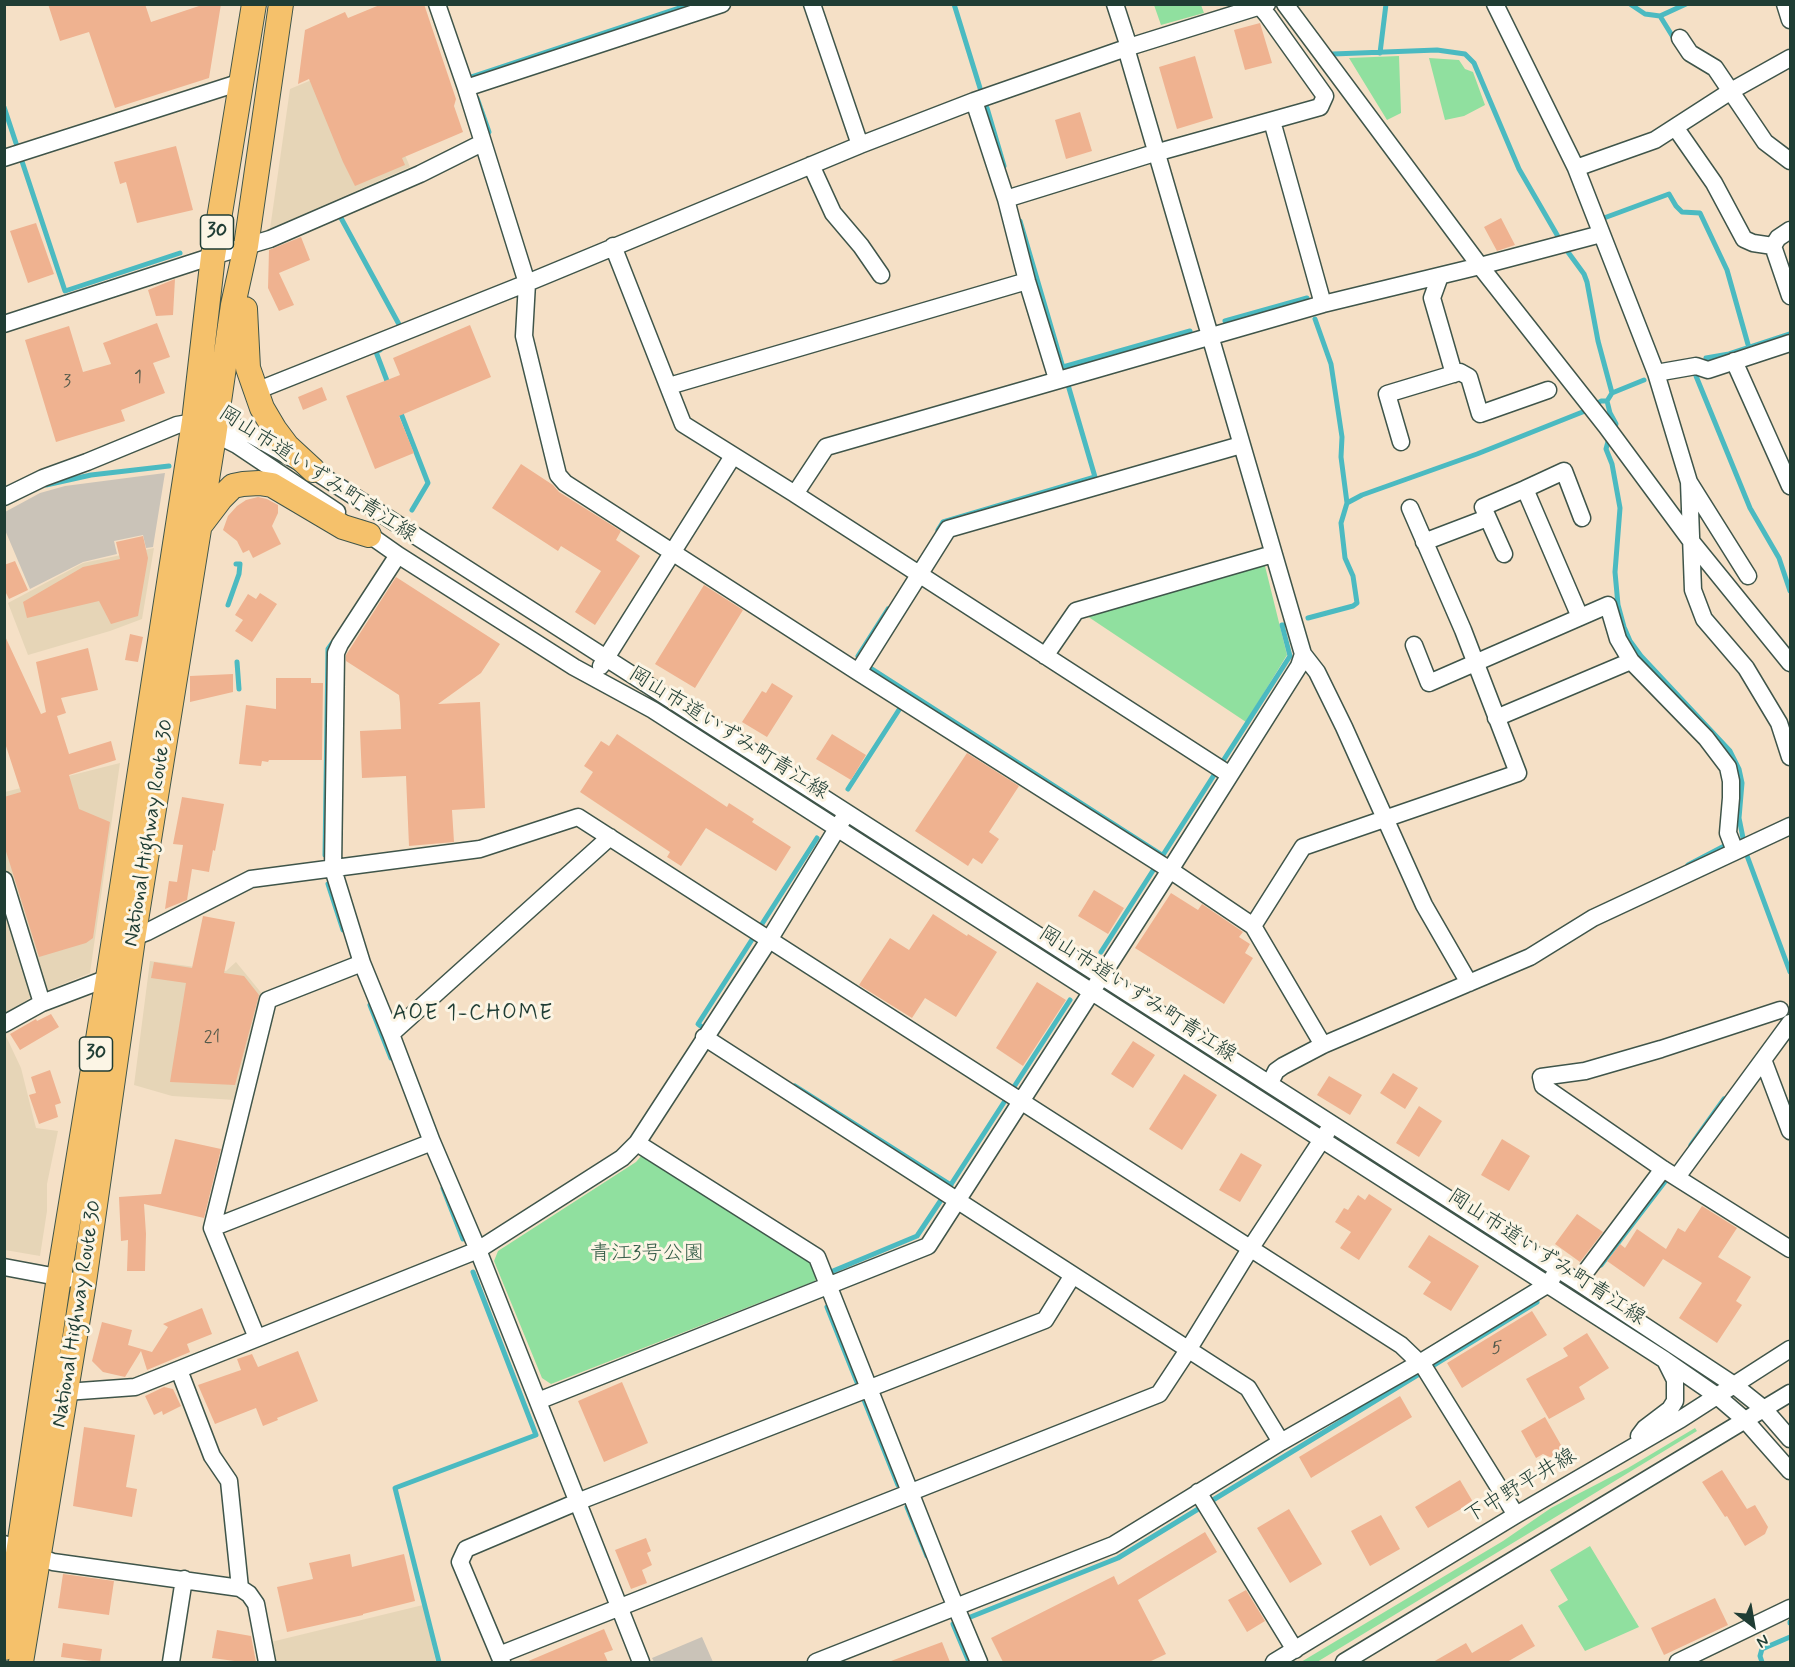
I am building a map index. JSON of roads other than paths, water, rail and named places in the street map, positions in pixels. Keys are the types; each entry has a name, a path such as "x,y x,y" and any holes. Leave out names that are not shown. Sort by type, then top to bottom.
{"highway":[{"name":"National Highway Route 30","path":"123,941 199,528 208,425 213,256 254,4"},
{"name":"National Highway Route 30","path":"21,1662 21,1550 66,1392 84,1282 123,941 208,425 245,255 281,4"},
{"path":"245,255 245,341 248,368 262,408 275,430 287,446 314,470"},
{"path":"199,528 233,486 259,483 272,485 343,527 369,535"},
{"name":"National Highway Route 30","path":"4,1648 21,1550 59,1277 118,978"}],"street":[{"path":"437,4 471,86 482,143 527,283 524,336 558,475 565,483 672,553 1162,865 1253,926 1323,1044"},
{"path":"471,86 722,4"},
{"path":"812,4 860,145"},
{"path":"1115,4 1303,654 1315,668 1425,905 1469,983"},
{"path":"1285,4 1480,266 1591,407 1691,541 1791,663"},
{"path":"1495,4 1576,168 1656,373 1689,482 1694,590 1704,619 1746,668 1779,723 1791,757"},
{"path":"1785,4 1791,20"},
{"path":"256,391 527,283 810,165 974,101 1128,47 1262,5 1325,96 1320,107 1011,197"},
{"path":"1680,38 1690,53 1715,68 1728,93 1765,141 1791,161"},
{"path":"1576,168 1654,140 1728,93 1791,58"},
{"path":"15,154 241,82"},
{"path":"974,101 1011,197 1027,281 1063,378"},
{"path":"1272,121 1323,304"},
{"path":"1675,127 1714,183 1744,239 1773,246"},
{"path":"4,324 213,256 245,255 270,239 420,174 482,143"},
{"path":"810,165 833,213 861,246 881,275"},
{"path":"1773,246 1778,238 1791,230"},
{"path":"795,494 826,447 1323,304 1601,234"},
{"path":"613,246 683,424 1223,770"},
{"path":"1773,246 1791,296"},
{"path":"1440,276 1432,298 1454,374"},
{"path":"669,386 1027,281"},
{"path":"1656,373 1696,366 1708,370 1791,343"},
{"path":"1734,361 1791,486"},
{"path":"1401,442 1387,394 1460,372 1469,377 1480,414 1548,390"},
{"path":"4,497 43,478 177,425 208,425"},
{"name":"岡山市道いずみ町青江線","path":"208,425 237,427 314,470 1559,1269 1734,1385 1764,1409 1791,1438"},
{"name":"岡山市道いずみ町青江線","path":"208,425 310,492 398,555 594,677 653,710 1665,1360 1717,1396 1745,1420 1791,1471"},
{"path":"858,672 915,572 948,529 1241,445"},
{"path":"594,677 733,456"},
{"path":"1504,554 1483,507 1564,471 1582,518"},
{"path":"1689,482 1748,576"},
{"path":"1525,489 1580,617"},
{"path":"1253,926 1303,847 1518,773 1410,508"},
{"path":"1424,542 1487,518"},
{"path":"1046,656 1076,611 1273,554"},
{"path":"398,555 336,653 333,869 362,963 641,1662"},
{"path":"1414,645 1429,683 1608,605 1618,639 1631,661 1706,738 1728,767 1731,781 1728,833 1737,846"},
{"path":"538,1401 928,1246 949,1195 1014,1097 1091,993 1162,865 1223,770 1299,666 1303,654"},
{"path":"1496,718 1631,661"},
{"path":"66,1392 135,1387 478,1250 622,1158 637,1143 707,1033 761,935 847,813"},
{"path":"123,941 252,879 480,849 578,817 1401,1345 1425,1368 1516,1515"},
{"path":"1270,1083 1276,1071 1323,1044 1530,957 1593,918 1675,881 1737,846 1791,826"},
{"path":"391,1034 610,837"},
{"path":"4,880 42,1003"},
{"path":"256,1338 212,1228 268,1000 362,963"},
{"path":"4,1024 42,1003 118,978"},
{"path":"1578,1282 1764,1062 1786,1017"},
{"path":"1786,1017 1586,1071 1540,1077 1543,1086 1670,1173 1791,1249"},
{"path":"707,1033 949,1195 1248,1388 1281,1442"},
{"path":"1764,1062 1791,1131"},
{"path":"1073,1275 1045,1320 577,1502 466,1549 460,1562 500,1659 619,1607 1159,1394 1332,1124"},
{"path":"212,1228 432,1142"},
{"path":"637,1143 817,1257 864,1390 910,1492 979,1662"},
{"path":"4,1267 84,1282"},
{"path":"816,1662 961,1616 1204,1501 1281,1442 1425,1368 1547,1285 1559,1269"},
{"name":"下中野平井線","path":"1274,1662 1717,1396 1791,1349"},
{"path":"1627,1450 1645,1428 1670,1409 1675,1401 1675,1380 1665,1360"},
{"path":"179,1370 212,1456 229,1481 240,1588"},
{"path":"1344,1662 1791,1393"},
{"path":"1204,1501 1295,1650"},
{"path":"21,1550 53,1562 240,1588 249,1594 256,1604 267,1662"},
{"path":"171,1662 184,1579"},
{"path":"1683,1661 1791,1608"}],"waterway":[{"path":"473,83 471,77 691,4"},
{"path":"954,4 980,88"},
{"path":"1380,53 1386,4"},
{"path":"1630,4 1645,14 1660,16 1676,42"},
{"path":"1660,16 1686,4"},
{"path":"1333,54 1437,50 1465,54 1474,63 1519,169 1560,240"},
{"path":"477,98 489,132 487,134"},
{"path":"4,107 65,291 180,253"},
{"path":"987,108 1004,166"},
{"path":"1604,218 1669,194 1682,212 1700,213 1727,270 1749,348"},
{"path":"341,218 401,328"},
{"path":"938,530 943,522 1095,477 1020,221"},
{"path":"1565,248 1584,274 1587,282 1598,341 1612,393"},
{"path":"1225,321 1307,298 1307,300"},
{"path":"1308,618 1357,603 1353,576 1345,558 1341,523 1347,503 1341,457 1342,437 1331,364 1315,319"},
{"path":"1063,367 1190,331"},
{"path":"1706,358 1729,354 1790,334"},
{"path":"380,350 376,352 389,386"},
{"path":"1696,376 1750,508 1779,558 1790,591"},
{"path":"1347,503 1362,495 1477,454 1585,411 1601,401 1607,401 1612,393 1644,380"},
{"path":"1607,401 1616,424 1614,429"},
{"path":"400,411 428,483 412,510"},
{"path":"1609,438 1606,449 1612,464 1620,508 1615,572 1618,605 1624,627 1630,641 1641,656 1730,751 1739,769 1742,783 1739,818 1746,853 1790,972"},
{"path":"46,485 91,475 169,466"},
{"path":"228,605 239,574 240,564 236,564"},
{"path":"858,656 888,609"},
{"path":"1101,952 1290,656 1282,625 1284,625"},
{"path":"325,855 328,649 333,642"},
{"path":"237,662 239,689"},
{"path":"872,669 1162,855"},
{"path":"848,789 904,702"},
{"path":"706,1030 698,1024 817,838"},
{"path":"1688,865 1730,843"},
{"path":"328,884 343,930"},
{"path":"950,1186 1070,1000"},
{"path":"370,1005 391,1058"},
{"path":"795,1086 951,1185"},
{"path":"1691,1145 1724,1099"},
{"path":"1601,1265 1670,1175"},
{"path":"443,1188 463,1239"},
{"path":"833,1271 917,1236 945,1194"},
{"path":"439,1662 395,1488 536,1435 473,1272"},
{"path":"969,1662 953,1624 1118,1558 1537,1302"},
{"path":"827,1307 898,1485"},
{"path":"907,1507 927,1556"},
{"path":"1762,1662 1760,1656 1762,1649 1790,1637"}],"district":[{"name":"AOE 1-CHOME","path":"473,1014"}],"park label":[{"name":"青江3号公園","path":"647,1255"}]}
